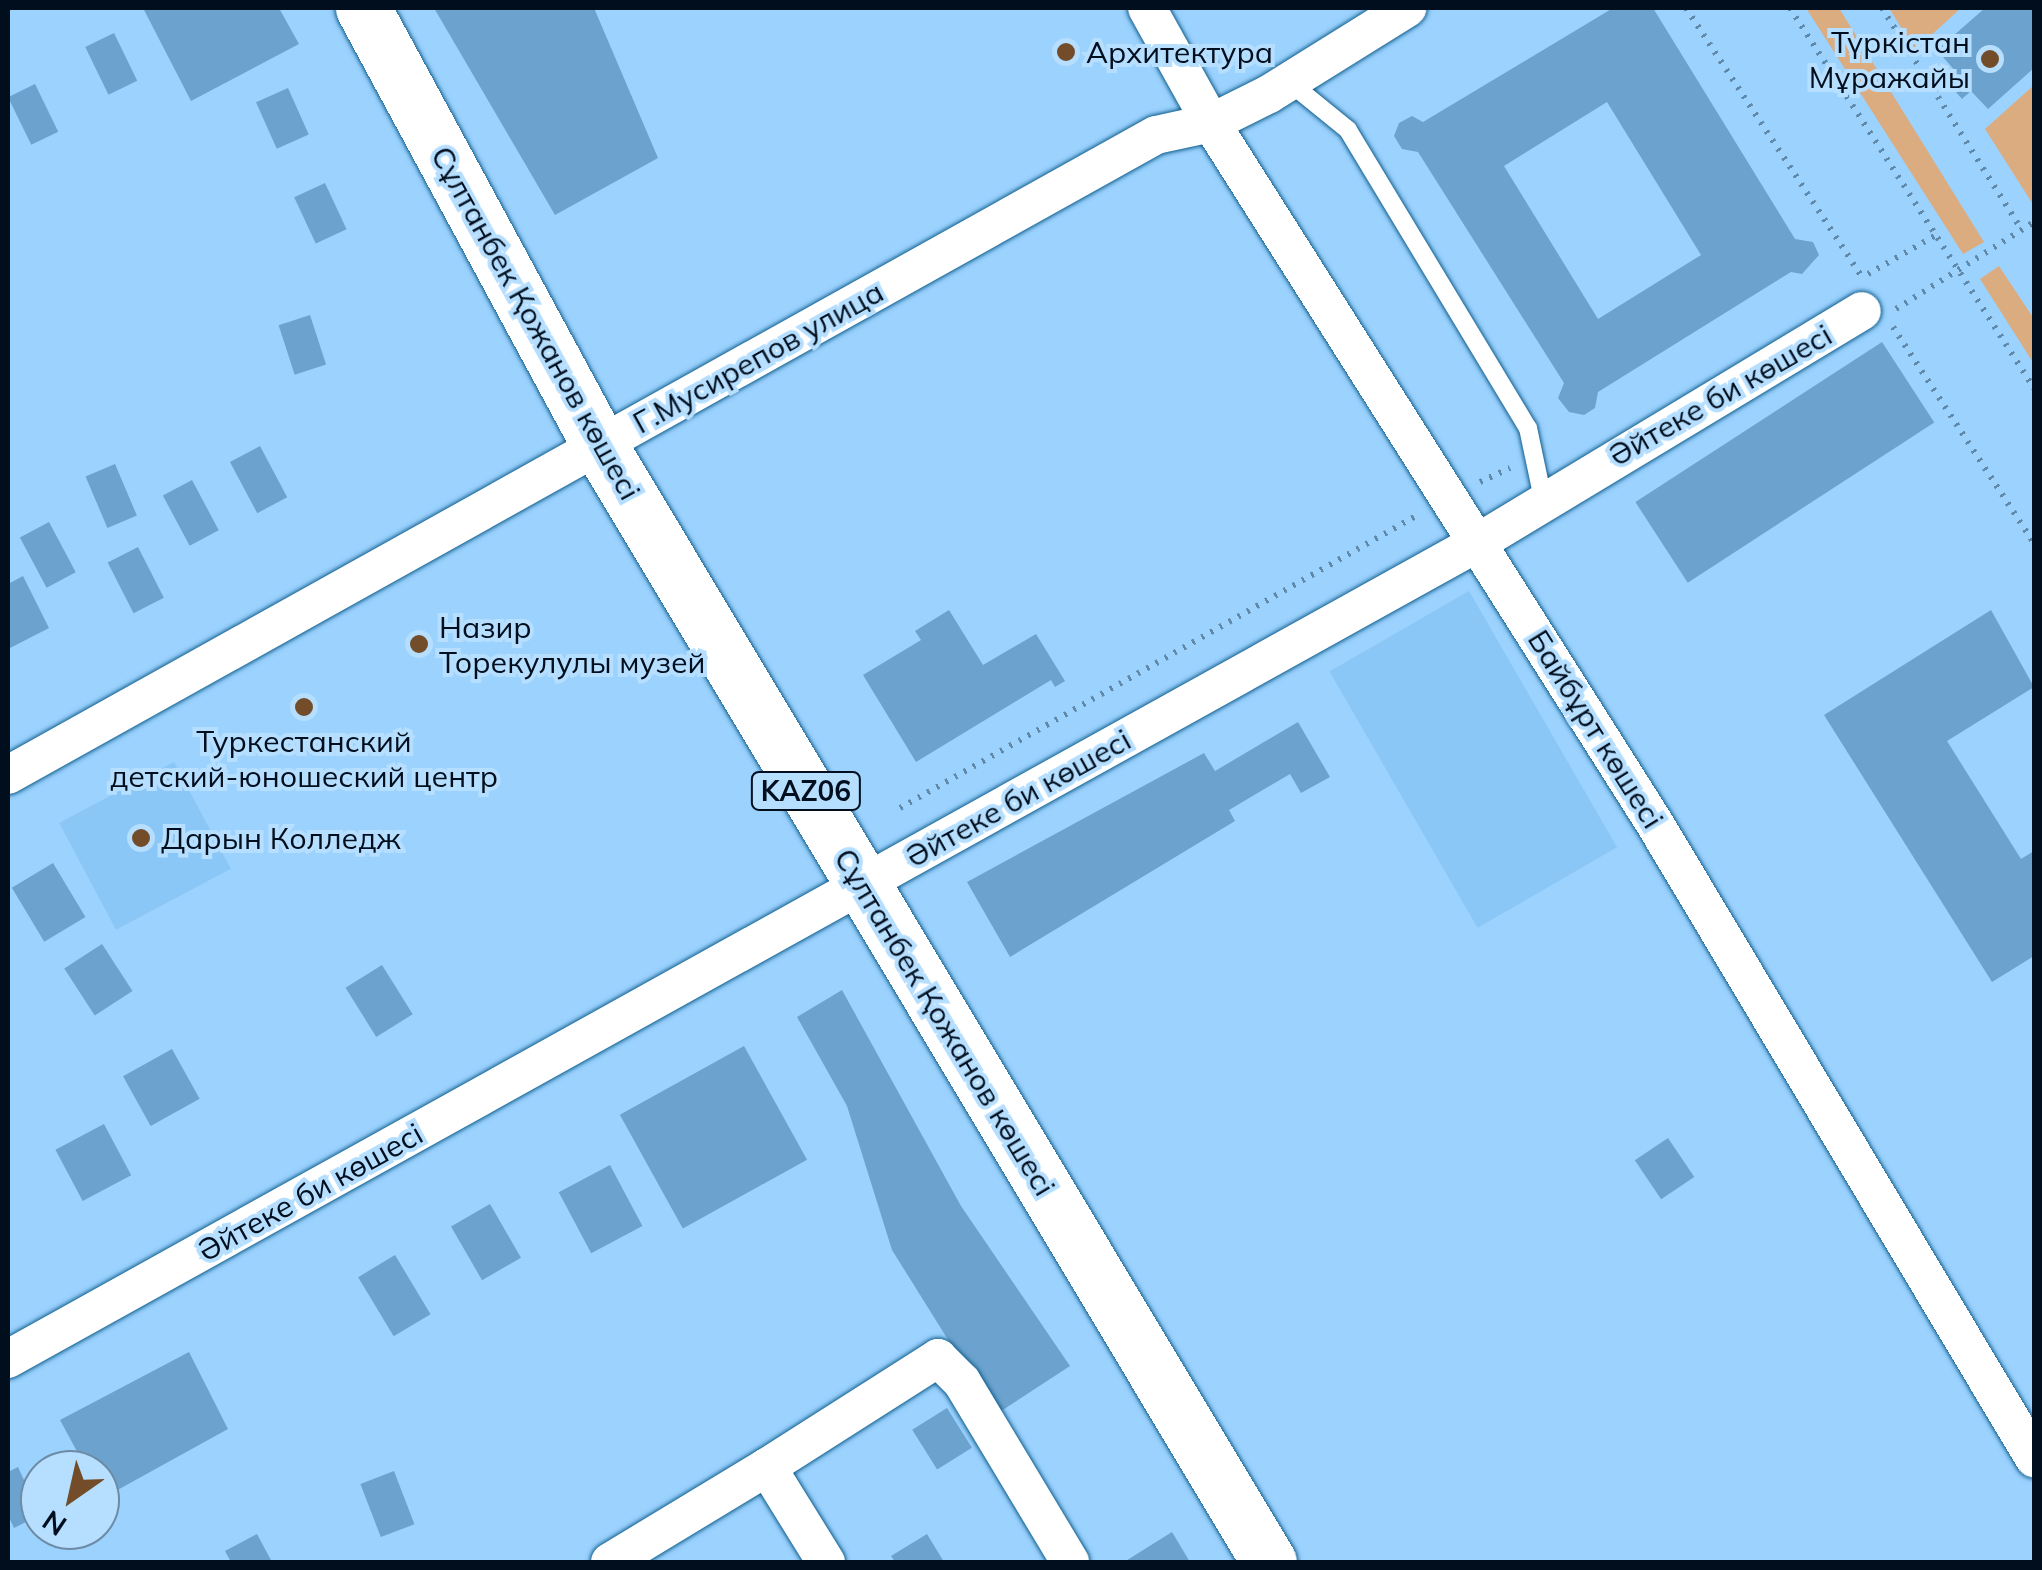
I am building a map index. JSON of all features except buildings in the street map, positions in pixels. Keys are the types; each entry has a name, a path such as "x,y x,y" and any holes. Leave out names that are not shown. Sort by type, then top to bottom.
{"main road":[{"name":"Сұлтанбек Қожанов көшесі","path":"363,8 600,446 1270,1562"}],"street":[{"name":"Байбұрт көшесі","path":"1147,8 1212,123 1479,542 2034,1458"},
{"name":"Г.Мусирепов улица","path":"8,775 1156,136 1212,123 1288,82 1407,8"},
{"name":"Әйтеке би көшесі","path":"8,1359 1479,542 1543,498 1874,313"},
{"path":"610,1562 938,1358 962,1382 1070,1562"},
{"path":"767,1467 826,1562"}],"lane":[{"path":"1288,82 1348,130 1528,428 1543,498"}],"path":[{"path":"1790,8 2034,388"},
{"path":"1882,8 2022,230"},
{"path":"1874,313 1960,272 2034,222"}],"shaded area":[{"path":"1806,8 1839,8 1984,242 1963,254"},
{"path":"1889,8 1961,8 1915,50"},
{"path":"2034,85 2034,206 1985,129"},
{"path":"1999,266 2034,319 2034,364 1980,279"},
{"path":"1469,591 1617,847 1478,928 1330,672"},
{"name":"Дарын Колледж","path":"174,762 231,869 116,930 59,823"}],"place":[{"name":"Архитектура","path":"1066,52"},
{"name":"Түркістан Мұражайы","path":"1990,59"},
{"name":"Назир Торекулулы музей","path":"419,644"},
{"name":"Туркестанский детский-юношеский центр","path":"304,707"},
{"name":"Дарын Колледж","path":"141,838"}]}
